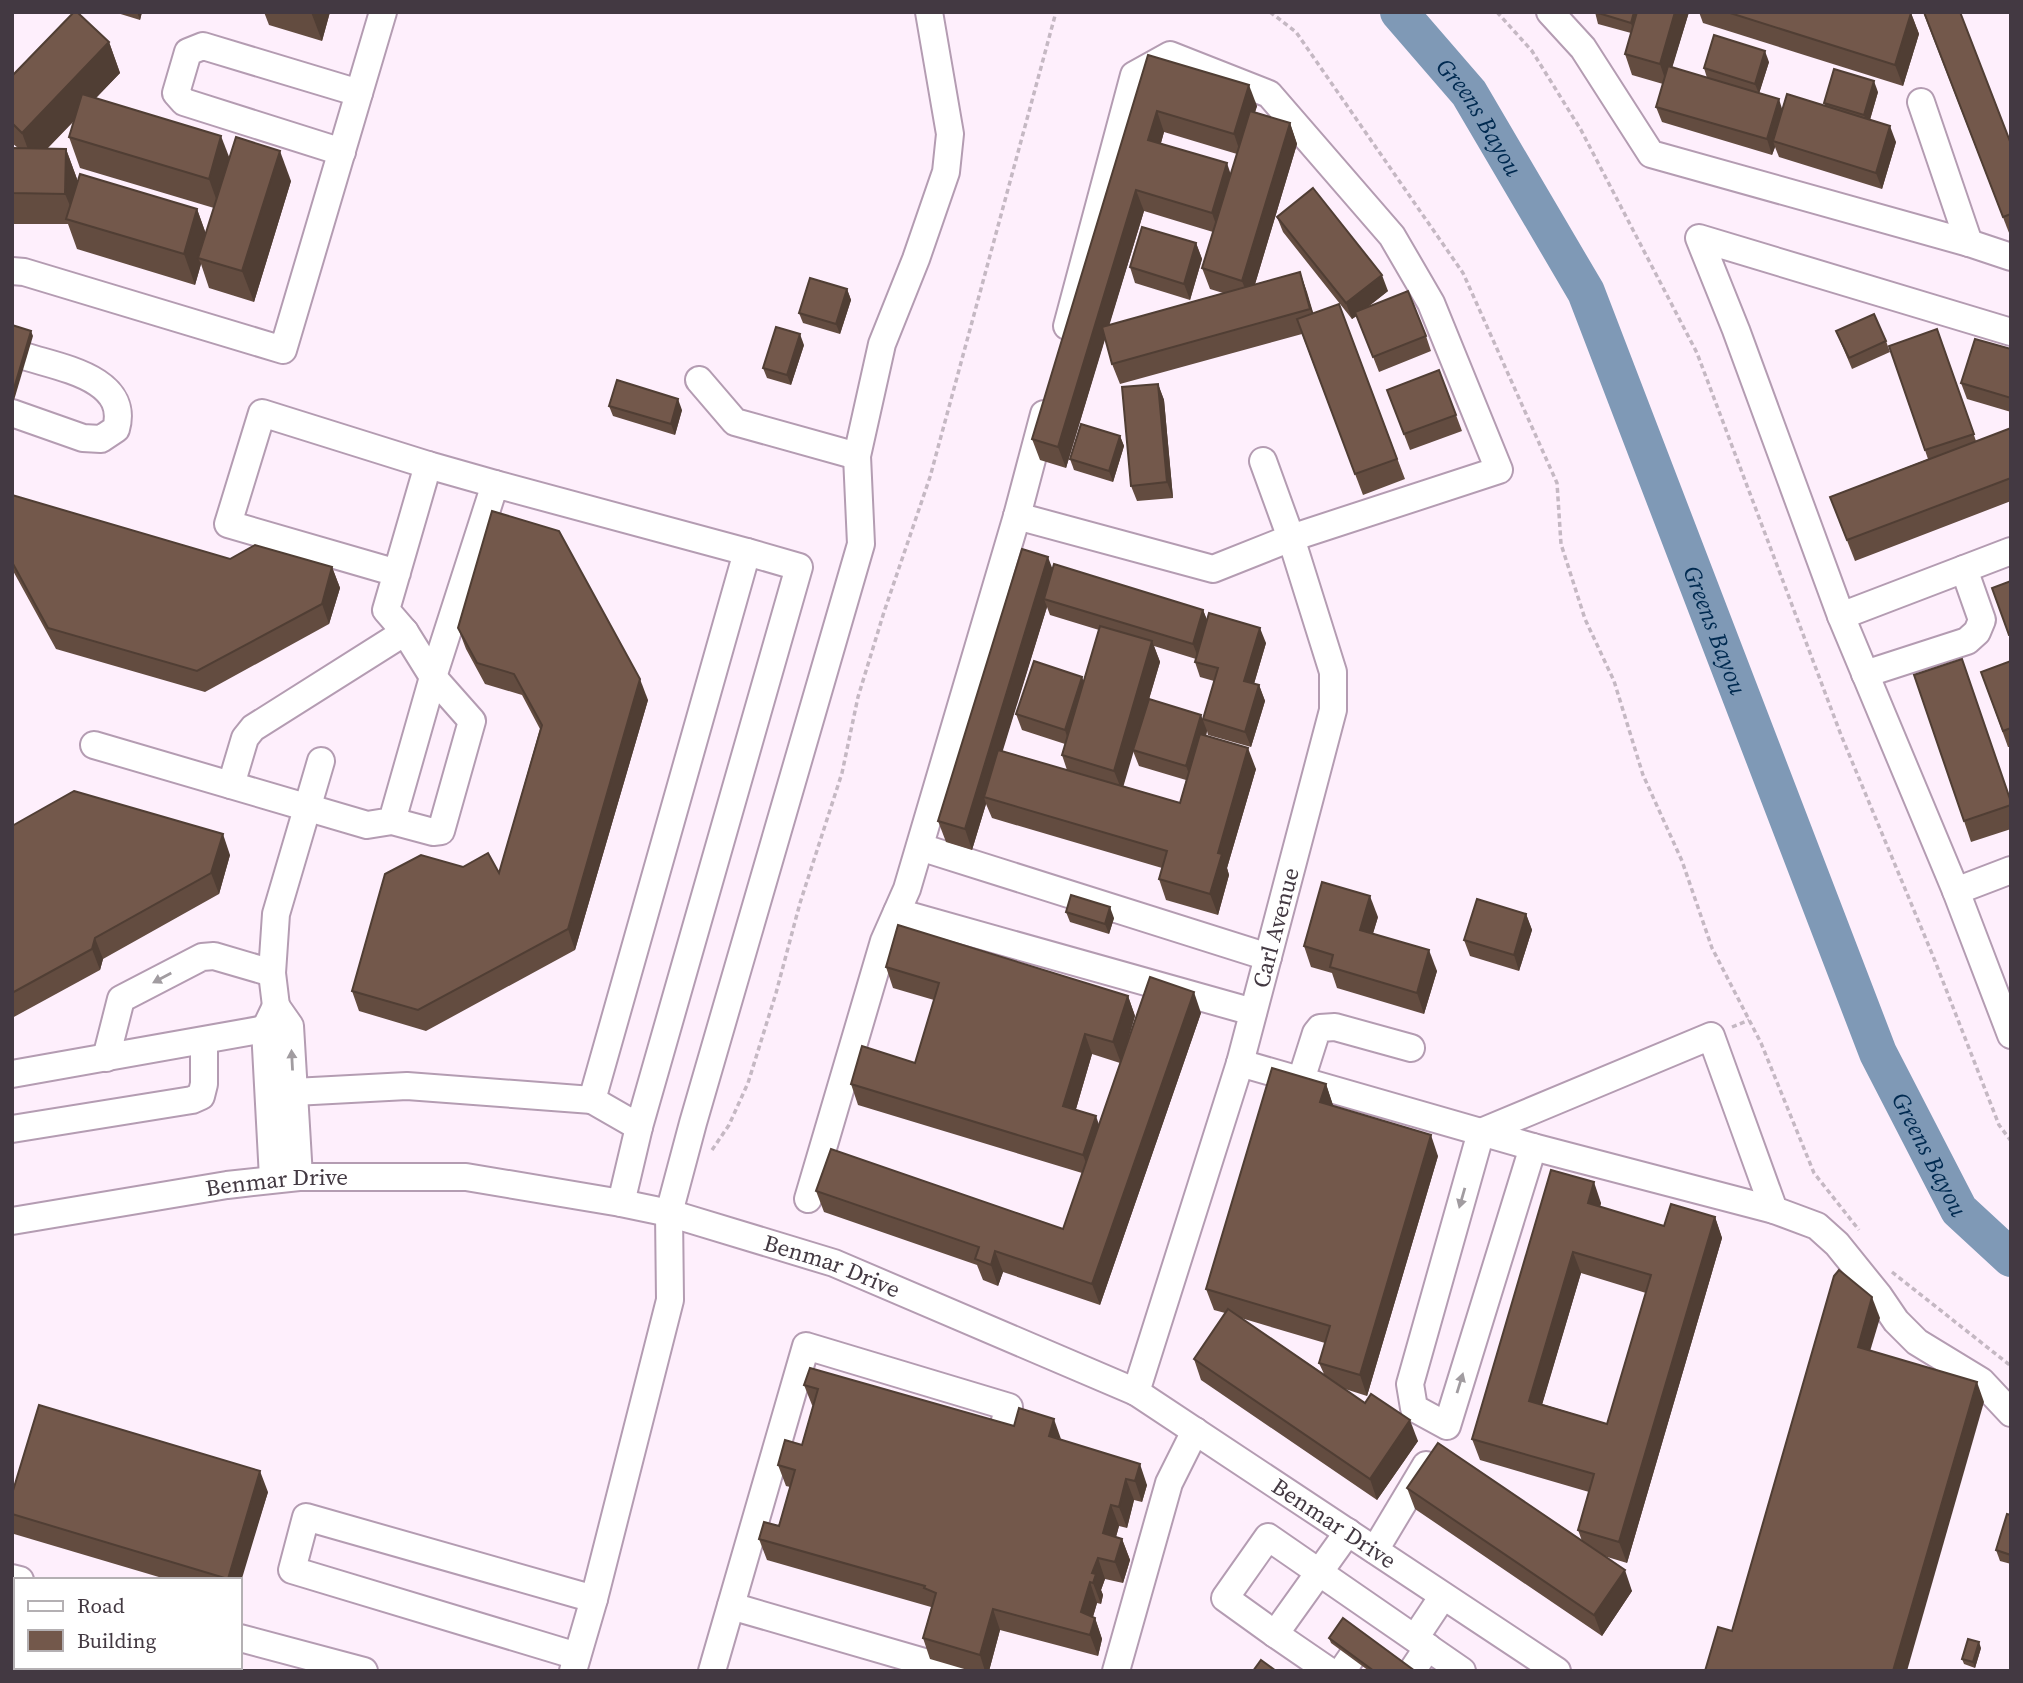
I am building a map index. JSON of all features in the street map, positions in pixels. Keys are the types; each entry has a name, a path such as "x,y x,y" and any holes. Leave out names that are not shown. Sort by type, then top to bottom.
{"street":[{"path":"12,271 24,272 283,350 383,12"},
{"path":"594,1599 306,1517 292,1570 575,1663 594,1599 670,1300 669,1213 696,1110 861,544 857,456 882,344 946,172 950,134 929,12"},
{"path":"1550,12 1583,48 1651,154 2011,257"},
{"path":"342,152 184,102 176,93 188,52 203,47 359,93"},
{"path":"1017,516 1213,569 1291,538 1499,470 1431,303 1392,236 1269,94 1170,55 1134,75 1059,356"},
{"path":"1921,102 1969,243"},
{"path":"2011,332 1699,237 1841,616 1956,891 2011,1035"},
{"path":"12,413 83,438 101,439 116,429 120,415 117,403 99,383 27,357"},
{"path":"699,380 735,422 857,456"},
{"path":"808,1199 884,941 907,889 920,847 1017,516 1049,396"},
{"path":"397,573 228,524 262,413 428,465 799,567 639,1126 621,1203"},
{"name":"Carl Avenue","path":"1136,1392 1240,1063 1333,710 1333,672 1291,538 1263,461"},
{"path":"94,746 367,825 393,821 433,832 441,831 472,722 433,677 405,632 386,610 428,465"},
{"path":"393,821 433,677 495,484"},
{"path":"1841,616 2011,551"},
{"path":"592,1100 747,552"},
{"path":"1865,674 1967,641 1977,632 1982,620 1964,569"},
{"path":"231,785 245,738 253,728 405,632"},
{"path":"273,1178 270,1018 276,914 321,761"},
{"path":"920,847 1268,957"},
{"path":"1956,891 2010,874"},
{"path":"897,912 1254,1012"},
{"path":"106,1058 121,999 202,957 214,956 272,973"},
{"path":"12,1074 204,1041 270,1018 290,1026 299,1177"},
{"path":"1301,1080 1315,1033 1320,1028 1335,1027 1411,1048"},
{"path":"1480,1132 1711,1036 1774,1210"},
{"path":"12,1129 192,1100 201,1096 204,1084 204,1041"},
{"path":"1240,1063 1533,1147 1774,1210 1817,1226 1837,1244 1896,1321 1917,1342 1981,1381 2011,1413"},
{"path":"294,1092 407,1086 592,1100 639,1126"},
{"path":"1447,1426 1413,1408 1410,1384 1480,1132"},
{"path":"1375,1550 1447,1426 1533,1147"},
{"name":"Benmar Drive","path":"12,1221 273,1178 299,1177 466,1177 669,1213 834,1263 1136,1392 1557,1671"},
{"path":"712,1671 806,1346 1009,1407 1002,1431 1024,1438"},
{"path":"1116,1671 1157,1479 1195,1431"},
{"path":"1275,1634 1348,1532"},
{"path":"1382,1615 1347,1659 1275,1634 1225,1598 1268,1536 1416,1638 1453,1668"},
{"path":"1412,1671 1416,1638 1443,1595"},
{"path":"731,1606 955,1671"},
{"path":"1387,1655 1416,1638"},
{"path":"242,1639 364,1671"}],"path":[{"path":"711,1151 729,1125 748,1083 776,993 800,903 842,773 858,697 930,477 1056,12"},
{"path":"1270,12 1296,32 1463,273 1557,483 1561,544 1585,619 1614,681 1643,775 1682,861 1712,948 1761,1043 1814,1173 1866,1239"},
{"path":"1497,12 1532,51 1581,130 1697,353 1841,735 1933,956 1999,1125 2011,1142"},
{"path":"1892,1272 2011,1366"}],"building":[{"path":"74,12 109,42 22,133 12,123 12,76"},
{"path":"1595,12 1634,12 1631,23"},
{"path":"1637,12 1675,12 1660,64 1625,54"},
{"path":"1727,12 1908,12 1911,13 1895,65"},
{"path":"1924,12 1960,12 2011,144 2011,214 2003,217"},
{"path":"1714,35 1765,51 1755,84 1704,68"},
{"path":"1148,55 1249,85 1234,134 1157,111 1148,140 1227,163 1212,213 1136,190 1058,447 1032,439"},
{"path":"1668,66 1779,99 1767,139 1656,107"},
{"path":"1834,69 1874,81 1864,115 1824,103"},
{"path":"82,94 221,136 209,179 69,137"},
{"path":"1787,94 1890,126 1876,173 1773,141"},
{"path":"1250,111 1290,123 1242,281 1202,268"},
{"path":"236,137 280,151 242,271 198,258"},
{"path":"12,148 66,149 65,194 12,193"},
{"path":"80,174 197,209 184,254 66,219"},
{"path":"1313,188 1382,275 1346,303 1277,217"},
{"path":"1142,227 1196,243 1184,284 1130,267"},
{"path":"1300,272 1310,309 1112,364 1102,327"},
{"path":"810,278 847,289 836,324 799,313"},
{"path":"1408,291 1426,336 1373,357 1355,312"},
{"path":"1339,304 1397,459 1355,474 1297,319"},
{"path":"1874,314 1886,341 1849,358 1836,331"},
{"path":"12,325 31,331 12,395"},
{"path":"776,327 800,334 787,375 763,368"},
{"path":"1937,329 1974,434 1925,450 1889,346"},
{"path":"1975,339 2011,349 2011,398 1961,383"},
{"path":"1439,370 1456,415 1404,434 1387,390"},
{"path":"617,380 678,399 671,424 609,406"},
{"path":"1158,384 1167,482 1131,486 1122,387"},
{"path":"1081,424 1120,436 1109,471 1070,459"},
{"path":"2011,428 2011,478 1847,540 1830,497"},
{"path":"12,495 230,559 255,545 332,567 322,604 197,671 48,628 12,562"},
{"path":"492,511 559,531 640,679 568,929 418,1010 352,991 385,874 421,855 463,867 488,853 499,873 542,725 514,674 477,663 458,628"},
{"path":"1022,549 1048,557 965,829 938,821"},
{"path":"1054,564 1203,610 1193,644 1044,599"},
{"path":"2011,581 2011,635 2009,635 1992,588"},
{"path":"1209,613 1260,628 1244,681 1259,685 1245,732 1203,719 1218,668 1195,662"},
{"path":"1100,626 1152,641 1114,771 1062,755"},
{"path":"1962,659 2011,802 2011,805 1964,821 1914,675"},
{"path":"1034,661 1082,677 1065,730 1016,714"},
{"path":"2011,661 2011,728 2003,731 1981,672"},
{"path":"1149,699 1201,715 1186,766 1133,750"},
{"path":"1200,734 1248,748 1218,853 1222,854 1210,894 1159,879 1167,851 984,797 998,750 1180,803"},
{"path":"74,791 223,834 211,873 95,938 92,949 12,993 12,826"},
{"path":"1322,882 1370,896 1360,930 1429,950 1417,993 1330,967 1333,955 1304,946"},
{"path":"1071,895 1110,907 1105,924 1066,912"},
{"path":"1477,899 1526,914 1514,955 1464,940"},
{"path":"898,925 1128,996 1113,1042 1085,1034 1063,1106 1096,1116 1083,1155 851,1084 862,1046 915,1063 939,983 886,967"},
{"path":"1150,977 1194,992 1092,1284 995,1251 991,1265 975,1259 979,1247 816,1191 831,1149 1063,1229"},
{"path":"1272,1068 1326,1084 1320,1102 1431,1135 1360,1375 1319,1363 1330,1326 1206,1289"},
{"path":"1551,1170 1594,1182 1588,1203 1664,1226 1671,1204 1715,1217 1619,1542 1578,1530 1594,1474 1472,1439","holes":["1573,1252 1651,1275 1607,1424 1529,1401"]},
{"path":"1839,1270 1872,1297 1858,1347 1977,1382 1893,1671 1705,1671 1718,1627 1732,1631 1834,1276"},
{"path":"1228,1309 1365,1403 1371,1394 1410,1420 1370,1479 1194,1359"},
{"path":"810,1368 1014,1426 1019,1408 1054,1419 1049,1436 1140,1464 1135,1481 1126,1479 1119,1507 1111,1505 1103,1533 1122,1539 1115,1562 1098,1558 1092,1573 1096,1574 1093,1583 1090,1582 1081,1612 1095,1618 1090,1635 993,1609 980,1655 923,1638 936,1593 924,1588 925,1586 759,1539 764,1522 779,1526 795,1470 778,1465 785,1440 802,1445 818,1389 804,1385"},
{"path":"39,1405 260,1471 228,1578 12,1514 12,1494"},
{"path":"1438,1443 1625,1570 1594,1615 1407,1488"},
{"path":"2007,1514 2011,1515 2011,1555 1996,1550"},
{"path":"1343,1618 1415,1671 1374,1671 1329,1638"},
{"path":"1968,1639 1979,1642 1973,1662 1962,1659"},
{"path":"1261,1660 1276,1671 1253,1671"},
{"path":"203,1669 204,1671 164,1671"}],"waterway":[{"name":"Greens Bayou","path":"1399,12 1469,93 1586,292 1878,1053 1959,1210 2011,1258"}]}
